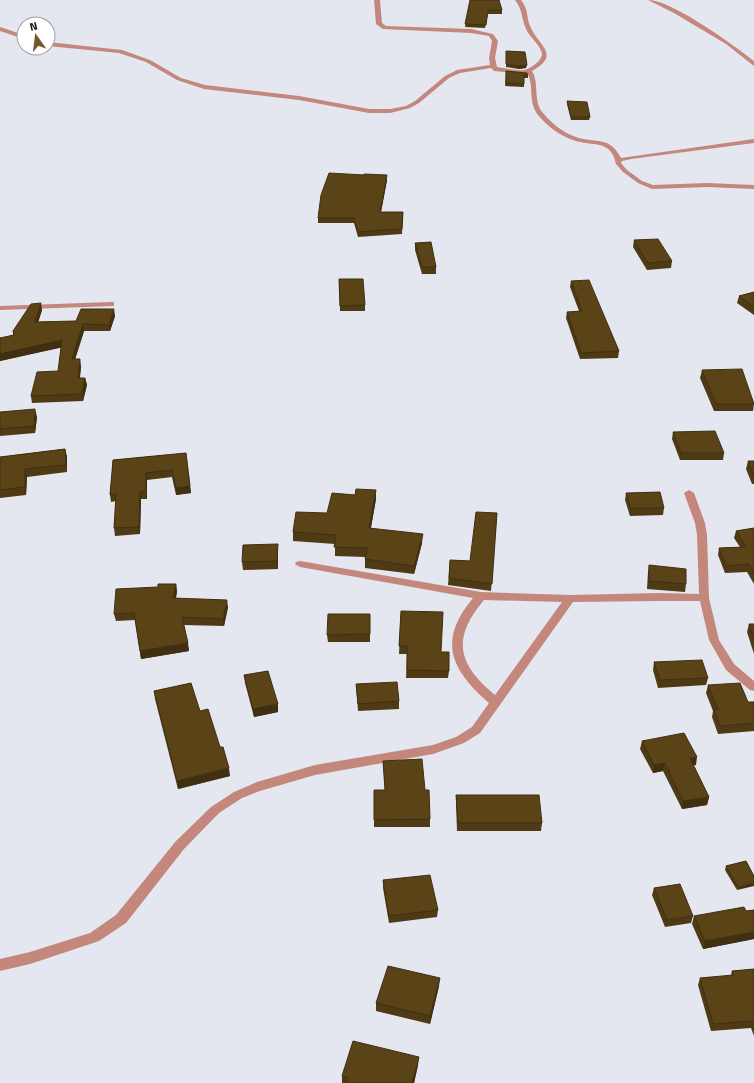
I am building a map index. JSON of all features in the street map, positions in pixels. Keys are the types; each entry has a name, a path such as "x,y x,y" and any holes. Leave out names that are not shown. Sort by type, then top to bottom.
{"street":[{"path":"377,0 379,24 385,28 471,31 491,35 495,41 492,58 494,69 527,71 542,62 545,54 544,50 528,28 526,11 518,0"},
{"path":"652,0 676,12 728,43 754,64"},
{"path":"0,29 16,34"},
{"path":"56,45 120,51 148,62 179,79 204,87 299,98 374,111 394,110 408,107 417,102 447,77 459,70 493,66"},
{"path":"527,71 531,74 534,83 533,102 548,122 575,139 607,144 612,148 619,160 618,164 640,182 652,187 707,185 754,187"},
{"path":"619,160 631,157 754,141"},
{"path":"0,308 111,304"},
{"path":"689,493 700,523 702,535 704,598 714,640 730,667 754,687"},
{"path":"300,564 481,596 570,599 659,597 704,598"},
{"path":"481,596 471,607 461,626 457,650 459,658 470,677 496,702"},
{"path":"0,965 30,958 94,937 121,919 180,844 215,810 238,795 257,787 315,770 433,749 460,740 476,730 570,599"}],"building":[{"path":"470,0 499,0 502,10 488,10 486,25 465,24"},
{"path":"506,51 525,52 527,65 518,66 506,64"},
{"path":"506,71 527,73 528,75 524,75 524,84 506,83"},
{"path":"567,101 587,102 590,117 571,117"},
{"path":"329,173 387,175 380,212 403,212 402,229 358,232 354,218 318,218 321,195"},
{"path":"658,239 672,261 648,263 634,240"},
{"path":"431,242 436,267 422,267 415,243"},
{"path":"339,279 363,279 365,305 340,306"},
{"path":"589,280 619,351 581,353 567,312 582,311 571,281"},
{"path":"754,292 754,307 739,296"},
{"path":"41,303 35,322 76,321 81,309 114,309 109,325 83,324 72,359 80,359 78,378 85,378 82,394 31,396 37,372 58,371 62,340 0,354 0,338 14,335 13,331 31,304"},
{"path":"742,369 754,404 716,404 702,370"},
{"path":"35,409 34,426 0,429 0,412"},
{"path":"715,431 724,453 681,453 673,432"},
{"path":"65,449 66,465 25,469 25,487 0,490 0,457"},
{"path":"186,453 190,486 176,488 172,470 146,473 146,492 140,492 139,527 114,528 116,494 110,495 113,460"},
{"path":"748,461 754,461 754,476"},
{"path":"356,489 376,490 369,528 423,534 414,566 365,559 368,548 334,547 336,535 293,532 296,512 327,513 332,493 355,495"},
{"path":"660,492 664,508 631,508 626,493"},
{"path":"476,512 497,513 492,584 449,578 450,560 470,561"},
{"path":"754,528 754,573 749,564 726,566 719,548 746,547 736,531"},
{"path":"278,544 277,561 242,562 243,545"},
{"path":"649,565 686,569 686,584 649,581"},
{"path":"158,584 176,584 173,598 227,600 223,619 182,617 188,643 140,651 134,613 114,614 116,589 158,587"},
{"path":"401,611 443,612 441,652 449,652 449,671 407,670 407,646 399,646"},
{"path":"328,614 370,614 370,634 327,635"},
{"path":"749,624 754,624 754,640"},
{"path":"702,660 708,678 660,680 654,662"},
{"path":"268,671 278,704 253,709 244,675"},
{"path":"397,682 399,701 358,704 356,684"},
{"path":"191,683 200,711 208,709 220,747 223,747 229,768 177,781 154,691"},
{"path":"740,683 748,702 754,702 754,723 720,726 714,710 718,709 708,685"},
{"path":"684,733 697,757 690,758 709,797 683,801 665,763 654,765 642,741"},
{"path":"422,759 425,790 429,790 430,819 374,820 374,790 385,790 383,761"},
{"path":"456,795 539,795 542,823 458,823"},
{"path":"746,861 754,876 754,883 738,887 726,866"},
{"path":"430,875 438,910 389,916 383,880"},
{"path":"680,884 693,916 667,920 654,888"},
{"path":"744,907 746,911 754,910 754,932 705,941 694,916"},
{"path":"388,966 440,978 430,1016 376,1003"},
{"path":"754,969 754,1021 713,1024 700,978 733,975 732,971"},
{"path":"353,1041 419,1057 412,1083 347,1083 348,1078 342,1076"}]}
